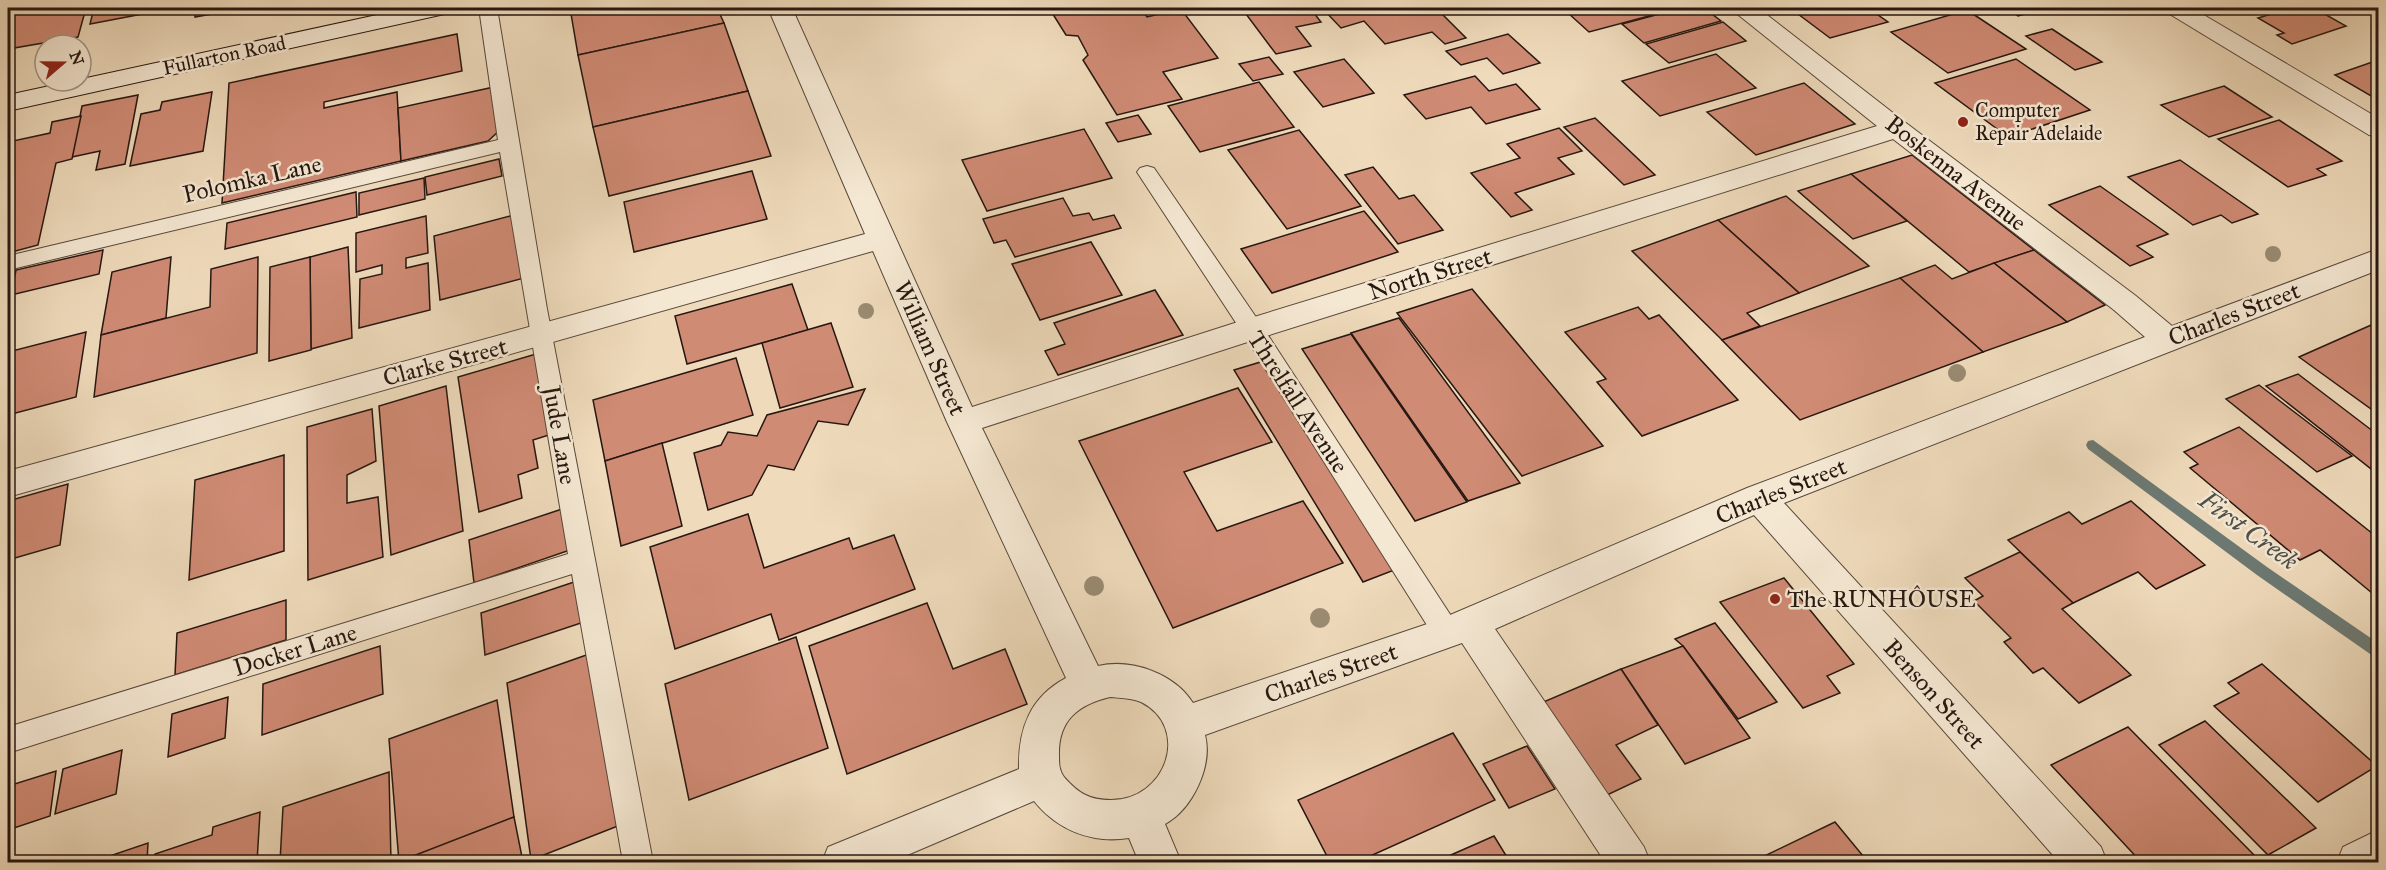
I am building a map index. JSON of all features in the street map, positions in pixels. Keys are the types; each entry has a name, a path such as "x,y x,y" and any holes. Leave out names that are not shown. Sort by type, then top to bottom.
{"street":[{"name":"Fullarton Road","path":"8,103 440,8"},
{"name":"William Street","path":"780,8 963,422 1088,684"},
{"name":"Boskenna Avenue","path":"1744,8 1897,129 2125,303 2167,339"},
{"path":"2176,8 2379,129"},
{"name":"North Street","path":"963,422 1252,329 1897,129"},
{"name":"Clarke Street","path":"8,484 882,239"},
{"name":"Charles Street","path":"1185,724 1458,627 1759,498 2379,259"},
{"name":"Benson Street","path":"1759,498 2086,862"},
{"name":"Threlfall Avenue","path":"1458,627 1629,862"},
{"path":"1110,680 1135,682 1158,692 1176,709 1185,724 1189,744 1187,763 1177,786 1158,805 1141,815 1114,820 1087,818 1063,806 1041,778 1037,742 1046,718 1062,699 1088,684 1110,680"},
{"path":"843,862 1041,778"},
{"path":"1141,815 1160,862"}],"lane":[{"name":"Jude Lane","path":"488,8 508,144 638,862"},
{"name":"Polomka Lane","path":"8,263 508,144"},
{"name":"Threlfall Avenue","path":"1147,172 1252,329 1458,627"},
{"name":"Docker Lane","path":"8,740 583,560"}],"building":[{"path":"8,8 86,8 79,33 33,33 33,45 8,49"},
{"path":"94,8 174,8 90,24"},
{"path":"196,8 245,8 195,17"},
{"path":"570,8 699,8 701,13 717,8 724,23 578,55"},
{"path":"1049,8 1140,8 1147,17 1181,9 1218,58 1163,72 1182,99 1117,115 1083,60 1088,55 1078,36 1066,35"},
{"path":"1277,8 1310,8 1321,22 1296,27 1311,46 1276,54 1246,14"},
{"path":"1322,8 1383,8 1389,14 1413,8 1436,8 1466,38 1445,44 1432,32 1385,44 1364,21 1341,28"},
{"path":"1589,8 1679,8 1589,32 1568,13"},
{"path":"1682,8 1704,8 1721,21 1644,43 1622,24"},
{"path":"1790,8 1868,8 1888,22 1830,38"},
{"path":"2006,8 2046,8 2018,16"},
{"path":"2291,8 2314,8 2346,26 2292,44 2277,35 2284,33 2258,18"},
{"path":"1967,10 2026,49 1948,73 1891,32"},
{"path":"1723,22 1746,41 1669,63 1646,44"},
{"path":"724,23 748,91 593,127 578,55"},
{"path":"2052,29 2102,62 2075,70 2026,36"},
{"path":"457,34 462,71 324,102 324,108 397,92 401,161 222,203 229,83"},
{"path":"1508,34 1540,63 1503,74 1487,58 1461,65 1446,51"},
{"path":"1716,54 1756,88 1660,116 1622,81"},
{"path":"1269,57 1283,74 1253,81 1239,64"},
{"path":"1344,59 1374,93 1323,107 1294,72"},
{"path":"2016,59 2090,110 2008,137 1935,83"},
{"path":"2378,60 2378,100 2335,75"},
{"path":"1475,76 1489,91 1516,84 1540,109 1486,124 1471,107 1426,119 1404,95"},
{"path":"1259,82 1294,127 1200,152 1168,106"},
{"path":"1804,83 1855,124 1756,155 1707,112"},
{"path":"2224,86 2272,117 2209,137 2161,105"},
{"path":"494,87 500,130 488,141 401,161 398,108"},
{"path":"748,91 771,156 609,196 593,127"},
{"path":"212,92 203,151 130,166 141,114 160,110 162,102"},
{"path":"138,95 125,164 96,170 100,151 72,157 82,106"},
{"path":"1138,115 1151,134 1118,142 1106,123"},
{"path":"81,116 72,159 56,163 38,245 8,253 8,142 50,133 52,122"},
{"path":"1595,118 1655,175 1624,185 1564,127"},
{"path":"2279,120 2342,161 2317,169 2326,175 2288,187 2218,139"},
{"path":"1559,128 1582,151 1558,158 1574,174 1515,193 1532,210 1511,217 1471,173 1520,158 1507,144"},
{"path":"1084,129 1112,178 987,211 962,160"},
{"path":"1299,130 1361,206 1287,229 1228,150"},
{"path":"1912,155 2034,250 1969,272 1851,174"},
{"path":"499,159 502,176 427,195 425,177"},
{"path":"2180,160 2258,214 2232,223 2221,215 2193,225 2128,177"},
{"path":"1373,167 1399,199 1414,195 1443,230 1398,244 1345,175"},
{"path":"752,171 767,219 634,252 624,202"},
{"path":"1851,174 1907,221 1853,239 1798,191"},
{"path":"424,178 425,199 359,215 359,193"},
{"path":"2100,186 2168,234 2137,246 2153,257 2130,266 2049,205"},
{"path":"356,192 357,217 225,249 227,223"},
{"path":"1786,196 1869,266 1799,293 1718,220"},
{"path":"1063,198 1073,216 1089,213 1093,220 1114,215 1121,228 1015,257 1006,240 994,243 983,219"},
{"path":"1364,211 1398,252 1272,293 1241,249"},
{"path":"518,214 528,277 440,300 434,236"},
{"path":"426,216 428,253 406,258 406,268 428,263 430,310 359,328 360,279 382,274 382,265 356,272 356,233"},
{"path":"1718,220 1799,293 1747,313 1760,326 1722,340 1632,251"},
{"path":"1091,242 1122,295 1040,320 1012,264"},
{"path":"348,247 352,338 311,349 310,257"},
{"path":"103,250 99,274 11,295 16,270"},
{"path":"2034,250 2105,305 2067,322 1994,263"},
{"path":"171,257 166,318 101,335 112,272"},
{"path":"258,257 257,353 94,397 101,335 210,307 211,269"},
{"path":"310,257 311,350 269,361 270,267"},
{"path":"1994,263 2067,322 1983,352 1900,278 1935,265 1952,279"},
{"path":"1900,278 1983,352 1800,420 1722,340"},
{"path":"792,284 808,330 687,364 675,316"},
{"path":"1472,289 1603,446 1522,476 1397,313"},
{"path":"1155,290 1183,335 1058,375 1045,351 1065,344 1054,323"},
{"path":"1638,307 1649,319 1659,315 1738,400 1642,436 1597,382 1606,379 1565,332"},
{"path":"1399,318 1520,483 1468,501 1351,333"},
{"path":"2378,322 2378,414 2299,357"},
{"path":"831,323 853,387 780,408 762,343"},
{"path":"86,332 76,397 8,415 8,352"},
{"path":"1351,334 1467,502 1415,521 1302,349"},
{"path":"536,354 552,434 533,440 538,468 518,475 522,498 479,512 458,377"},
{"path":"736,358 753,415 605,461 593,400"},
{"path":"1264,361 1397,569 1363,582 1234,370"},
{"path":"2298,374 2378,435 2378,470 2375,472 2266,386"},
{"path":"2259,385 2352,456 2317,472 2226,399"},
{"path":"446,386 463,531 391,555 379,406"},
{"path":"1238,388 1272,442 1184,472 1217,531 1303,501 1343,563 1173,628 1079,441"},
{"path":"865,389 848,425 818,421 794,470 768,465 752,495 708,510 694,453 721,445 728,432 757,436 767,415"},
{"path":"372,409 376,461 347,475 347,503 378,497 383,557 308,580 307,427"},
{"path":"2239,427 2378,538 2378,598 2320,550 2300,560 2190,468 2198,464 2184,452"},
{"path":"662,443 682,526 621,546 605,461"},
{"path":"284,455 284,551 189,580 195,480"},
{"path":"68,484 60,545 8,560 8,501"},
{"path":"2131,501 2205,565 2156,589 2138,572 2073,603 2008,540 2069,512 2082,524"},
{"path":"562,509 570,550 474,583 469,540"},
{"path":"748,514 764,568 849,538 853,549 894,535 915,589 779,640 771,614 675,649 650,547"},
{"path":"2020,552 2073,603 2062,609 2131,675 2079,703 2043,668 2033,673 2004,642 2011,638 1974,601 1983,596 1965,578"},
{"path":"1784,578 1854,664 1827,676 1840,693 1803,708 1720,602"},
{"path":"574,582 581,623 485,655 481,613"},
{"path":"286,600 286,640 175,675 177,633"},
{"path":"927,603 953,669 1005,649 1027,704 847,774 809,646"},
{"path":"1715,623 1777,702 1738,719 1683,646 1675,639"},
{"path":"796,637 828,748 689,800 665,684"},
{"path":"380,646 383,694 262,735 263,684"},
{"path":"1683,646 1750,738 1685,764 1621,669"},
{"path":"592,653 623,824 531,860 507,683"},
{"path":"2262,664 2377,766 2318,802 2214,706 2239,693 2228,683"},
{"path":"1621,669 1658,725 1616,745 1641,779 1607,795 1541,703"},
{"path":"228,697 225,738 168,757 172,714"},
{"path":"497,700 514,817 399,862 389,739"},
{"path":"2205,721 2316,828 2268,855 2159,745"},
{"path":"2128,727 2256,857 2245,862 2141,862 2051,765"},
{"path":"1453,733 1495,800 1357,862 1330,862 1298,800"},
{"path":"1527,746 1555,789 1509,808 1483,764"},
{"path":"122,750 116,794 55,814 63,769"},
{"path":"56,771 50,816 8,830 8,786"},
{"path":"389,772 391,862 280,862 283,807"},
{"path":"260,812 257,862 154,862 155,854 212,835 213,827"},
{"path":"514,817 523,862 409,862 408,858"},
{"path":"1835,822 1868,862 1752,862"},
{"path":"1494,836 1510,862 1435,862"},
{"path":"148,843 147,862 92,862"}],"waterway":[{"name":"First Creek","path":"2093,445 2262,571 2378,651"}],"place":[{"name":"Computer Repair Adelaide","path":"1963,122"},
{"name":"The RUNHÔUSE","path":"1775,599"}]}
